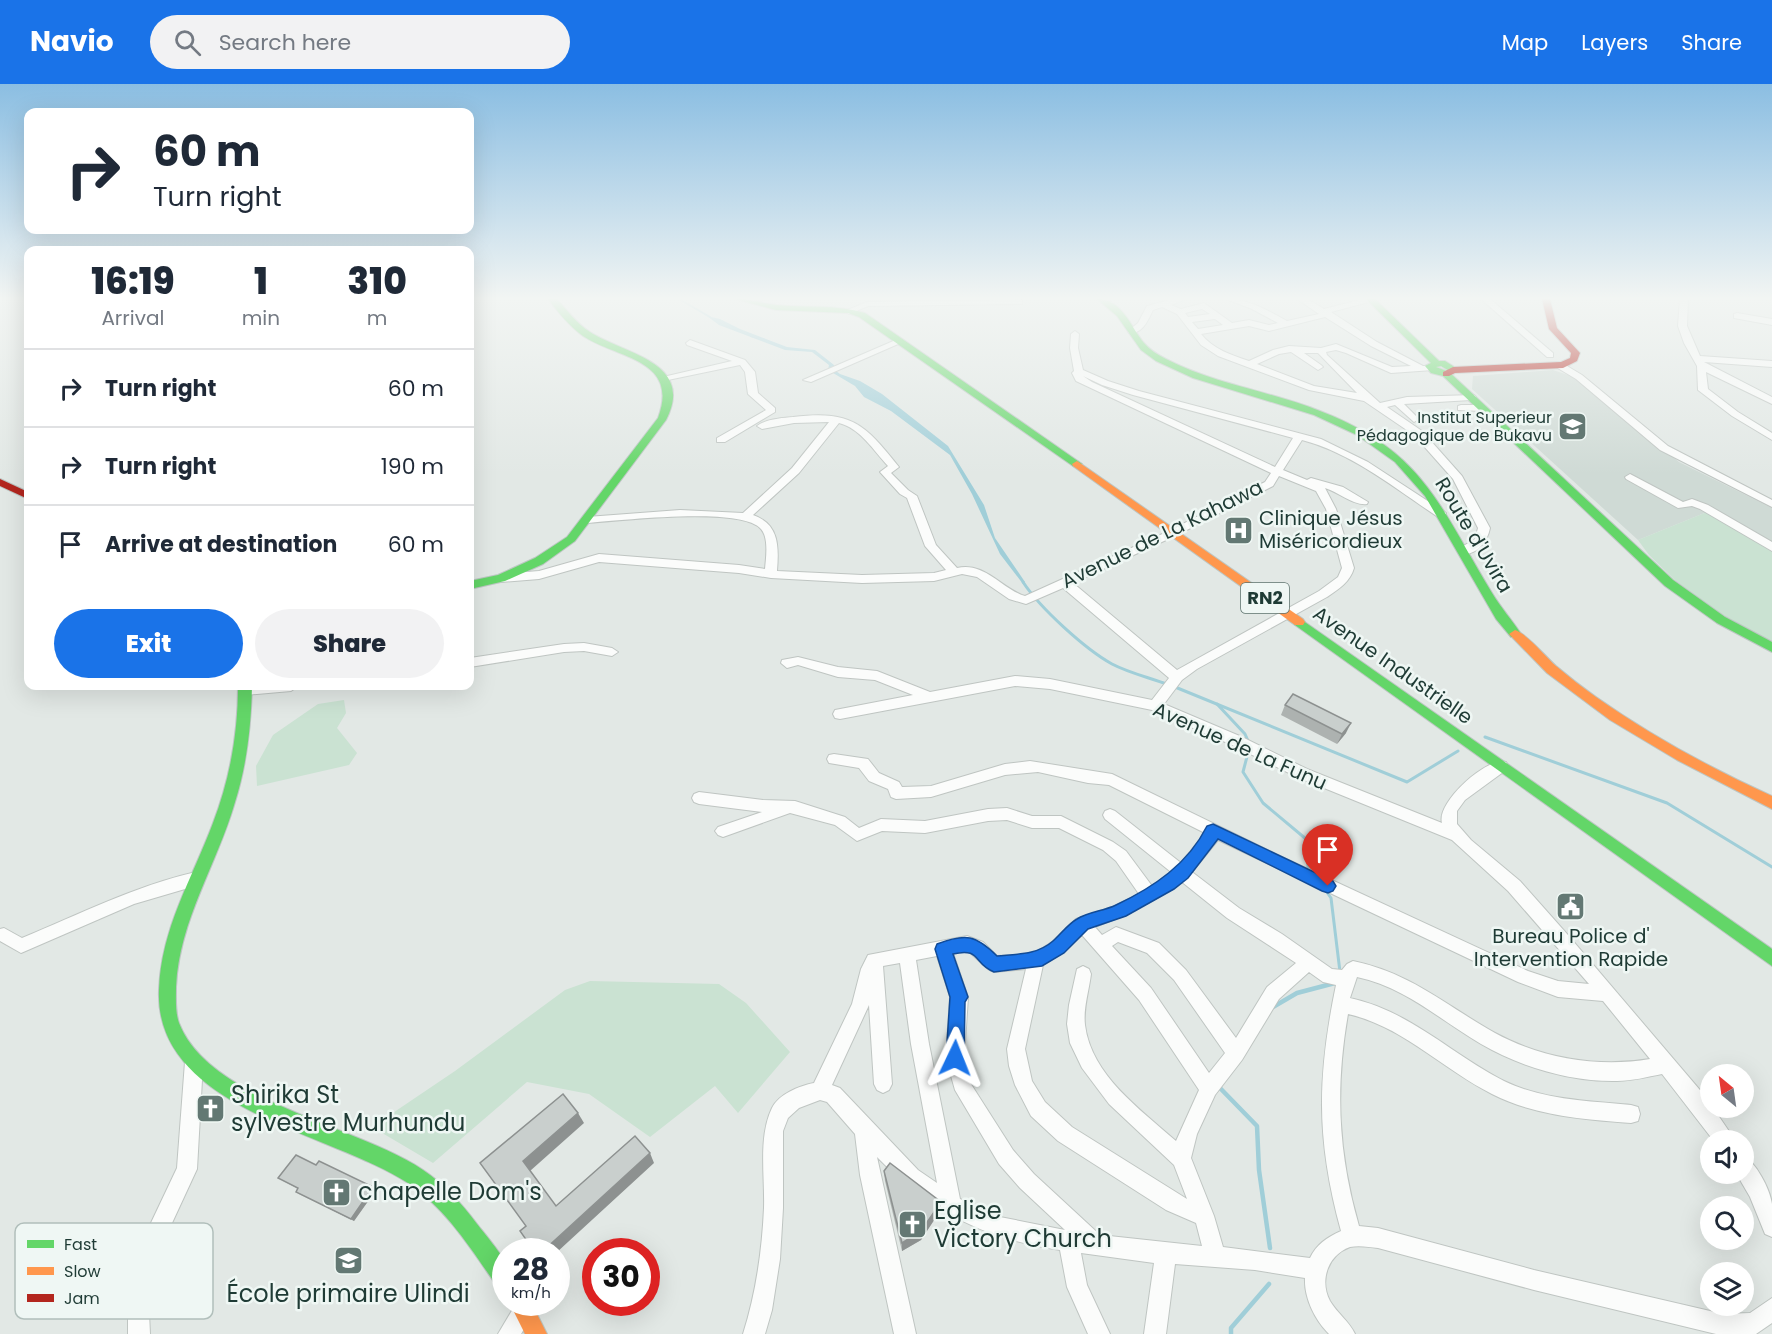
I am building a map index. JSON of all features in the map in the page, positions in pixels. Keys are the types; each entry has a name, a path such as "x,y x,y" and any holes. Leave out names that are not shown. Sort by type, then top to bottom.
{"main road":[{"path":"474,584 501,578 554,553 571,539 663,418 669,406 670,395 666,380 646,362 636,357"},
{"name":"Avenue Industrielle","path":"924,357 1771,955"},
{"name":"Route d'Uvira","path":"1157,357 1178,369 1300,406 1368,438 1398,458 1433,500 1505,622 1517,638 1554,672 1630,727 1772,803"},
{"path":"1428,357 1669,583 1721,620 1772,648"},
{"path":"1439,368 1559,359"},
{"path":"0,482 24,493"},
{"path":"245,690 244,743 234,784 221,824 196,879 173,943 168,968 167,1004 174,1034 194,1062 217,1080 276,1114 336,1136 394,1162 427,1185 464,1225 492,1263"},
{"path":"528,1316 536,1334"}],"street":[{"path":"721,440 772,410 753,394 750,372 742,362 729,357"},
{"path":"808,380 862,357"},
{"path":"1076,357 1079,379 1278,472 1322,483 1363,502"},
{"path":"1230,357 1322,390 1368,399"},
{"path":"1248,365 1265,357"},
{"path":"1304,357 1318,367"},
{"path":"1327,357 1349,383 1368,399 1418,433 1452,471 1467,494 1484,528 1484,536 1473,548 1464,551"},
{"path":"1361,357 1391,370 1439,368"},
{"path":"1410,357 1439,368"},
{"path":"1697,357 1700,362 1703,390 1772,438"},
{"path":"1559,359 1664,448 1772,504"},
{"path":"666,380 742,362"},
{"path":"1700,362 1772,363"},
{"path":"1700,362 1772,401"},
{"path":"1079,372 1136,393 1300,435 1345,453 1442,515"},
{"path":"1379,406 1396,402 1471,397"},
{"path":"1396,402 1414,419"},
{"path":"1461,408 1482,408"},
{"path":"501,578 539,575 599,558 739,568 771,574 862,579 933,577 953,571 931,546 912,496 904,492 885,472 894,467 857,428 837,419 806,419 762,426"},
{"path":"747,515 762,498 790,476 822,433 837,419"},
{"name":"Avenue de La Kahawa","path":"953,571 973,571 1001,585 1013,596 1026,600 1173,532 1269,484 1300,435"},
{"path":"1630,477 1682,506 1692,502 1704,507 1772,547"},
{"path":"1155,706 1172,683 1208,657 1335,586 1347,575 1348,568 1342,542 1324,495 1320,489 1300,479"},
{"path":"587,520 701,513 747,515 764,525 768,533 772,554 771,574"},
{"path":"1064,582 1172,683"},
{"path":"474,662 564,648 584,647 612,652"},
{"path":"787,663 798,661 838,672 877,676 927,696"},
{"name":"Avenue de La Funu","path":"840,714 1015,681 1050,684 1155,706 1237,741 1313,778 1456,835 1514,886 1666,1065 1717,1130"},
{"path":"834,759 864,764 874,777 894,786 896,793 918,795 946,790 1019,767 1047,767 1089,778 1112,780 1311,878 1524,977 1558,989 1605,993"},
{"path":"1456,835 1448,822 1448,813 1453,801 1501,766"},
{"path":"699,798 763,806 795,807 840,821 857,835 881,825 925,827 988,815 1007,814 1032,822 1061,822 1108,846 1120,856 1150,896"},
{"path":"723,831 795,807"},
{"path":"1110,815 1233,913 1276,939 1308,963 1339,978"},
{"path":"874,960 968,943 977,947 994,964 1036,961 1058,948 1082,924 1120,911 1150,896 1182,873 1212,836 1213,830"},
{"path":"4,935 21,945 127,899 171,883 196,879"},
{"path":"1082,924 1145,994 1209,1089"},
{"path":"1101,944 1116,934 1153,948 1180,975 1236,1054"},
{"path":"943,949 959,997 955,1058 961,1084 1006,1157 1027,1181 1094,1243"},
{"path":"907,955 920,1044 951,1205"},
{"path":"874,960 883,1084"},
{"path":"820,1091 860,1005 869,969 874,960"},
{"path":"1036,961 1016,1049 1024,1085 1038,1109 1065,1134 1173,1203 1204,1216"},
{"path":"1180,1158 1188,1132 1209,1089 1248,1036 1273,993 1308,963"},
{"path":"1339,978 1353,969 1369,971 1393,980 1509,1050 1541,1059 1578,1068 1619,1072 1666,1065"},
{"path":"1083,974 1075,1023 1080,1049 1106,1088 1180,1158 1204,1216 1215,1256"},
{"path":"1339,978 1340,1004 1334,1034 1329,1102 1335,1170 1352,1236"},
{"path":"1340,1004 1359,1007 1416,1032 1497,1087 1534,1102 1631,1114"},
{"path":"161,1223 187,1168 194,1062"},
{"path":"754,1334 763,1307 771,1252 774,1131 780,1112 792,1101 805,1094 820,1091 833,1095 911,1177 951,1205 999,1227 1048,1238 1148,1252 1183,1256 1215,1256 1314,1269"},
{"path":"864,1130 870,1175 905,1334"},
{"path":"1754,1184 1772,1227"},
{"path":"1344,1334 1324,1310 1315,1287 1314,1269 1331,1246 1352,1236 1378,1238 1534,1280 1723,1326 1754,1324 1772,1309"},
{"path":"1068,1239 1077,1287 1099,1334"},
{"path":"1155,1334 1166,1253"},
{"path":"512,1332 519,1316"},
{"path":"139,1319 139,1334"}],"shaded area":[{"name":"Institut Superieur Pédagogique de Bukavu","path":"1553,370 1574,377 1679,462 1772,508 1772,548 1707,512 1638,540 1472,389 1473,376"}],"green space":[{"path":"1707,512 1772,548 1772,642 1718,612 1676,581 1649,555 1638,540"},
{"path":"344,700 346,713 337,728 357,753 349,765 257,786 256,766 273,735 318,704"},
{"path":"590,981 719,984 746,1003 790,1052 738,1113 715,1086 650,1137 589,1094 527,1082 433,1163 372,1127 455,1071 565,990"}],"water":[{"path":"819,357 824,357 834,365 840,374 860,381 882,394 948,446 984,505 995,538 1025,582 1023,584 1000,554 972,494 950,455 891,411 864,397 855,386 828,370 829,365"}],"building":[{"path":"1293,694 1351,723 1342,734 1285,705"},
{"path":"563,1094 578,1113 523,1161 556,1206 635,1136 650,1153 557,1238 525,1238 520,1231 526,1226 480,1163"},
{"name":"chapelle Dom's","path":"296,1155 316,1165 319,1161 373,1187 351,1219 296,1192 298,1188 278,1178"},
{"name":"Eglise Victory Church","path":"890,1163 941,1202 921,1231 902,1243 884,1171"}],"waterway":[{"path":"1023,582 1052,615 1076,638 1101,657 1126,670 1169,685"},
{"path":"1175,687 1217,704"},
{"path":"1217,704 1407,782 1458,751"},
{"path":"1217,704 1245,734 1249,743"},
{"path":"1485,737 1667,803 1772,867"},
{"path":"1249,749 1243,772 1263,803 1306,839 1308,867 1313,873"},
{"path":"1324,888 1331,898 1340,972"},
{"path":"1273,1007 1297,993 1335,983"},
{"path":"1220,1088 1257,1126 1259,1170 1270,1248"},
{"path":"1231,1334 1231,1328 1269,1284"}],"traffic: fast":[{"path":"474,584 501,578 539,561 571,539 663,418 669,400 668,387 653,367 637,357"},
{"path":"923,357 1077,464"},
{"path":"1156,357 1196,376 1318,413 1380,445 1415,476 1429,494 1488,596 1515,634"},
{"path":"1430,357 1436,363"},
{"path":"1453,370 1442,363 1430,366 1434,371 1446,374 1669,583 1721,620 1772,648"},
{"path":"1299,622 1772,958"},
{"path":"245,690 241,746 228,803 178,927 173,945 168,993 168,1011 172,1027 187,1054 212,1077 243,1097 387,1160 429,1186 465,1224 492,1262"}],"traffic: slow":[{"path":"1077,464 1299,622"},
{"path":"1515,634 1552,670 1593,702 1682,756 1772,803"},
{"path":"527,1316 536,1334"}],"traffic: jam":[{"path":"1446,374 1453,370 1563,365 1575,357"},
{"path":"0,482 24,494"}],"place":[{"name":"Institut Superieur Pédagogique de Bukavu","path":"1573,426"},
{"name":"Clinique Jésus Miséricordieux","path":"1238,530"},
{"name":"Bureau Police d' Intervention Rapide","path":"1571,906"},
{"name":"Shirika St sylvestre Murhundu","path":"210,1109"},
{"name":"chapelle Dom's","path":"337,1192"},
{"name":"Eglise Victory Church","path":"913,1225"},
{"name":"École primaire Ulindi","path":"348,1261"}],"route":[{"path":"955,1058 959,997 943,949 968,943 977,947 994,964 1036,961 1058,948 1082,924 1120,911 1168,884 1182,873 1212,836 1213,830 1328,886"}]}
